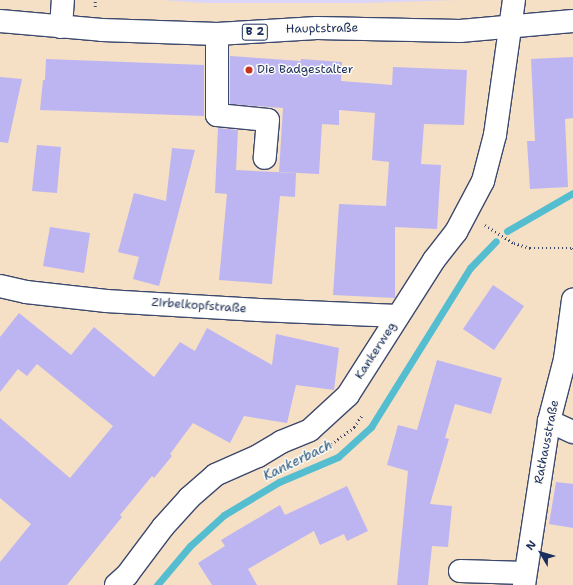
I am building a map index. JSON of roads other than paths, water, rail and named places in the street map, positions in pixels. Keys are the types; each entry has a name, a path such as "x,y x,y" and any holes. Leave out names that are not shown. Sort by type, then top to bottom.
{"street":[{"path":"61,27 63,0"},
{"name":"Kankerweg","path":"116,585 127,575 168,521 189,498 215,475 258,456 281,442 310,430 348,395 434,260 456,232 483,181 495,135 514,0"},
{"name":"Hauptstraße","path":"0,21 61,27 217,34 317,28 460,31 510,28 573,21"},
{"path":"217,34 217,115 268,120 265,158"},
{"name":"Zirbelkopfstraße","path":"0,286 26,292 106,301 244,310 398,316"},
{"name":"Rathausstraße","path":"524,579 549,421 569,359 573,300"},
{"path":"549,421 573,432"},
{"path":"460,571 524,579"}],"waterway":[{"name":"Kankerbach","path":"507,231 573,193"},
{"name":"Kankerbach","path":"157,585 190,546 224,515 279,482 338,457 371,427 470,268 496,241"}],"place":[{"name":"Die Badgestalter","path":"249,70"}]}
